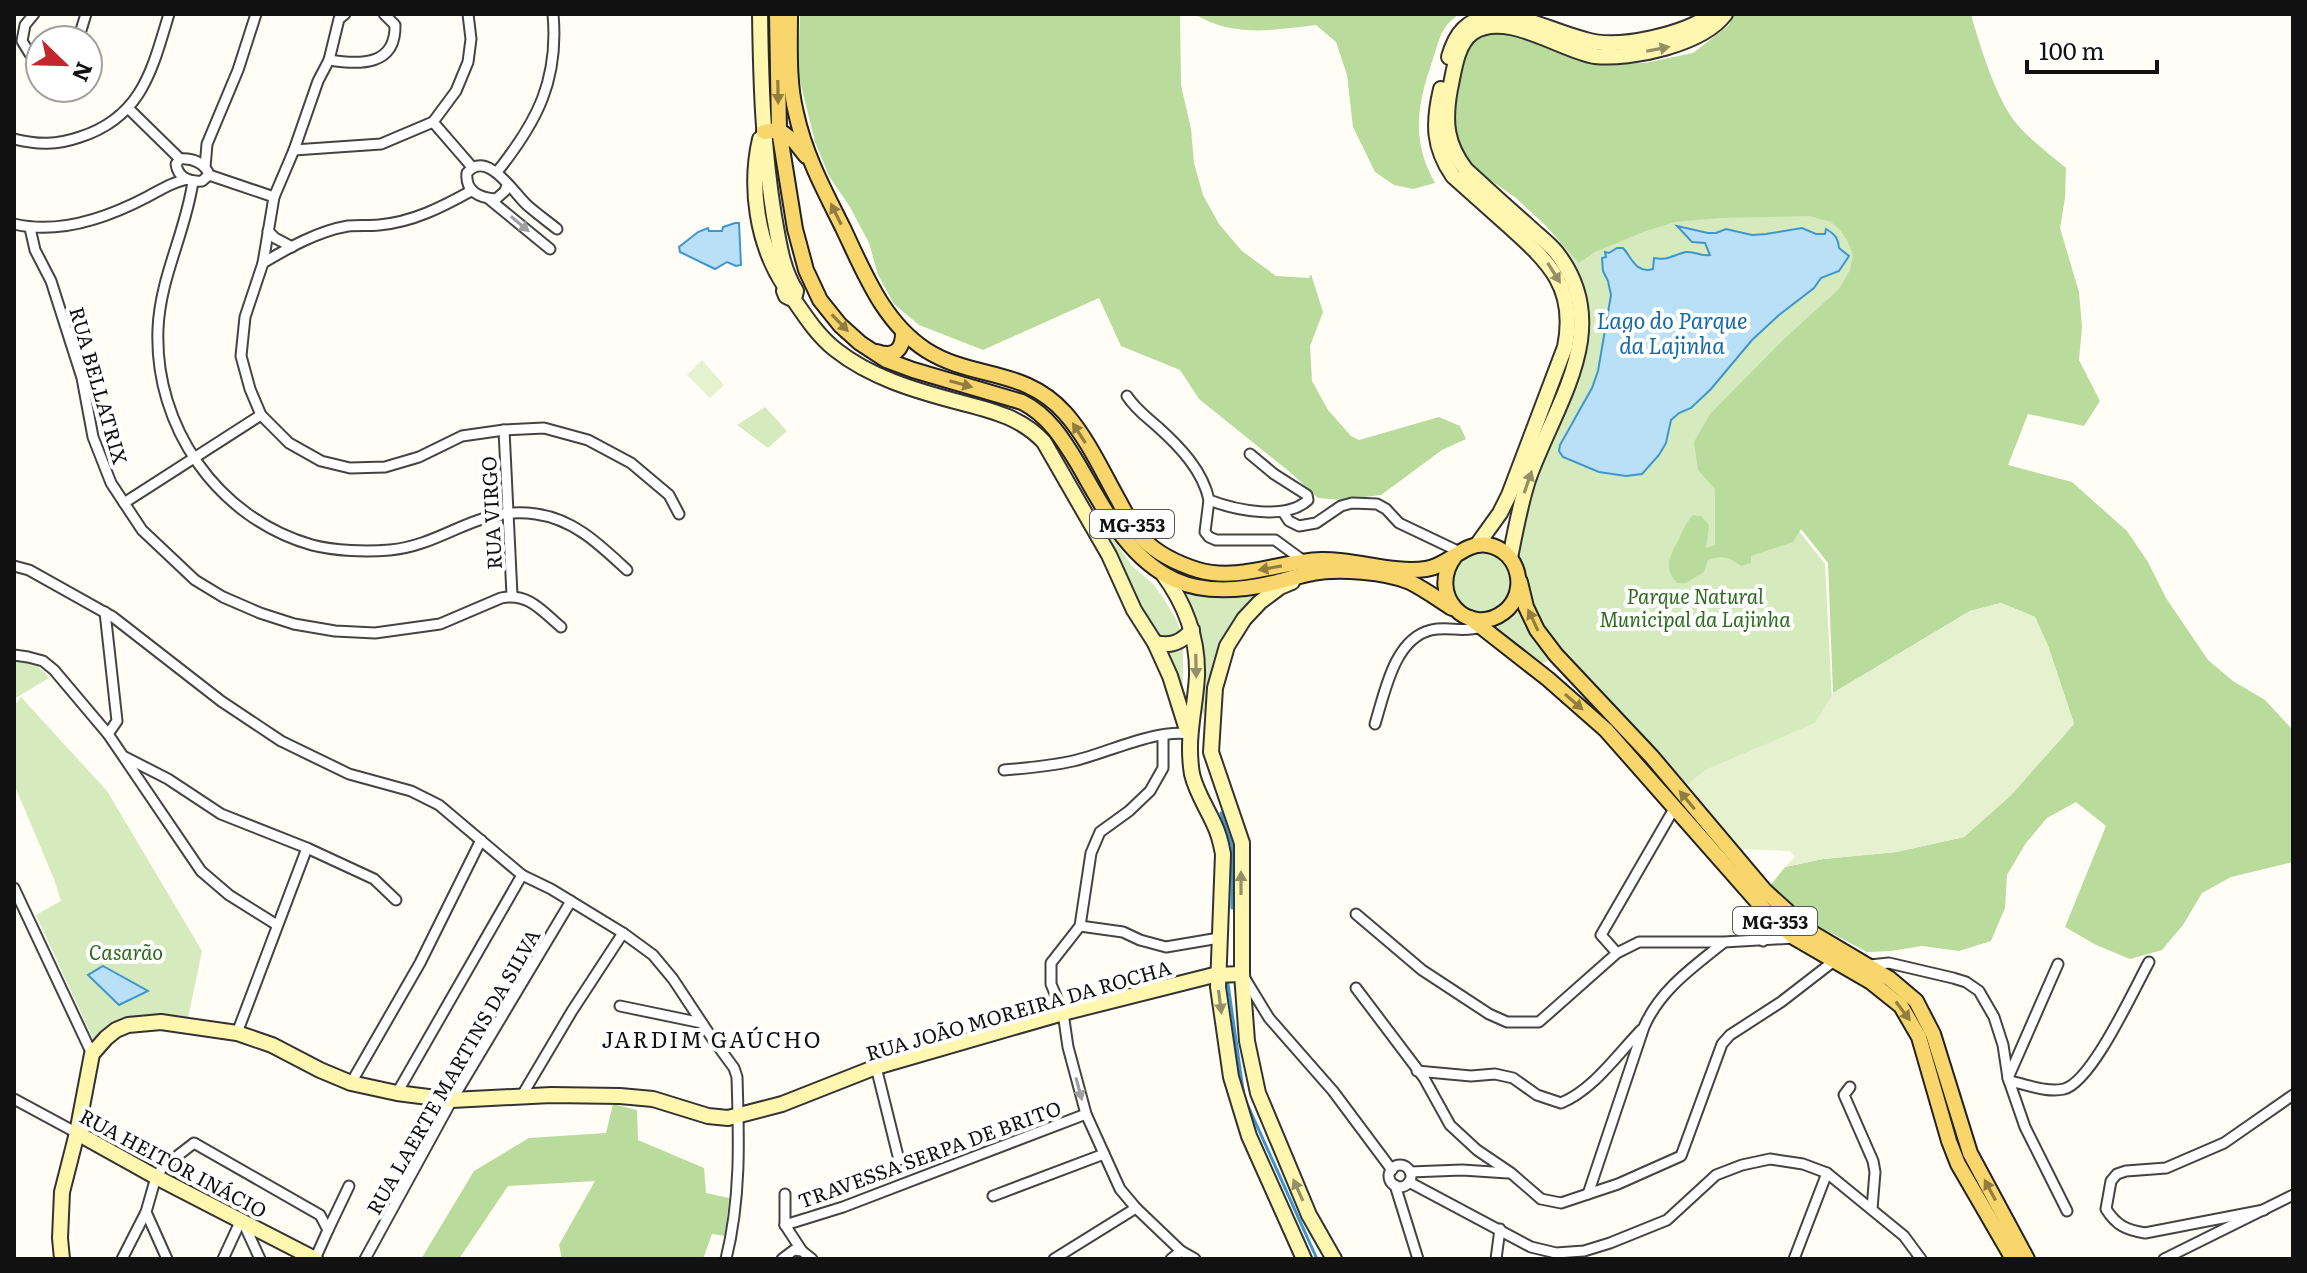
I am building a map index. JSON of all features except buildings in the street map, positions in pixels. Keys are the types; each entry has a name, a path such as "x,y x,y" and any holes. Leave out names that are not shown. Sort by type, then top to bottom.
{"main road":[{"path":"760,14 771,131 770,193 791,290"},
{"name":"MG-353","path":"777,14 771,131 811,284 840,325 886,360 1036,409 1064,441 1127,543 1162,573 1177,581 1204,588 1228,589 1274,583 1309,567 1409,582 1469,619 1534,668 1606,730 1770,916 1795,938 1887,994 1901,1006 1925,1053 1958,1164 2013,1259"},
{"name":"MG-353","path":"790,14 792,93 810,163 878,298 903,333 926,350 949,362 1021,381 1048,397 1078,430 1130,522 1143,539 1160,553 1200,571 1221,573 1309,567 1350,560 1411,570 1437,567 1477,545"},
{"path":"1492,14 1465,26 1454,38 1439,96 1436,135 1442,159 1453,176 1548,263 1564,292 1569,327 1565,347 1509,495 1477,545 1495,547 1510,558 1528,479 1576,364 1582,332 1581,309 1577,285 1555,250 1466,170 1454,155 1447,134 1448,100 1462,45 1472,33 1488,27 1506,26 1593,56 1616,56 1667,48 1706,33 1725,14"},
{"path":"1502,14 1589,41 1617,44 1666,34 1702,22 1712,14"},
{"path":"771,131 795,142 810,163"},
{"path":"771,131 756,160 754,194 767,250 827,342 867,371 925,393 999,413 1035,432 1073,491 1109,555 1134,610 1155,643 1180,702 1189,734 1195,783 1219,834 1223,854 1218,975 1225,1044 1236,1100 1304,1259"},
{"path":"754,194 766,189 770,193"},
{"path":"791,290 811,284"},
{"path":"873,351 894,354 903,341 903,333"},
{"path":"1457,554 1449,564 1444,584 1450,603 1469,619 1493,618 1504,612 1513,603 1519,580"},
{"name":"MG-353","path":"1510,558 1518,572 1526,607 1537,630 1556,655 1652,757 1765,891 1809,931 1868,965 1906,992 1924,1013 1943,1062 1970,1153 2027,1259"},
{"path":"1309,567 1260,602 1244,619 1227,646 1215,688 1211,752 1242,843 1242,974 1247,1041 1258,1093 1309,1215 1334,1259"},
{"path":"1162,573 1183,606 1195,645 1197,677 1189,734"},
{"path":"1155,643 1179,642 1192,630"},
{"path":"1534,668 1548,664 1556,655"},
{"path":"1180,702 1202,717 1209,766 1217,786 1224,791"},
{"path":"1219,938 1241,936"},
{"name":"RUA JOÃO MOREIRA DA ROCHA","path":"739,1116 805,1096 876,1067 1063,1013 1218,975 1242,974"},
{"path":"62,1259 62,1192 92,1054 106,1038 128,1025 161,1022 237,1033 272,1045 351,1083 397,1093 452,1100 551,1095 620,1096 653,1099 708,1116 739,1116"},
{"name":"RUA HEITOR INÁCIO","path":"77,1133 315,1259"}],"street":[{"path":"14,139 32,144 59,144 102,130 129,109 156,57 169,14"},
{"path":"14,224 30,228 79,225 123,208 170,183 202,181 207,171 207,144 238,70 256,14"},
{"path":"345,14 339,19 329,60 274,197 263,263 245,317 241,356 261,415 289,443 321,461 350,468 385,467 419,457 462,436 544,428 588,440 631,463 669,495 679,514"},
{"path":"329,60 377,60 390,50 395,25 384,14"},
{"path":"294,150 381,144 433,122 456,91 468,62 471,39 468,14"},
{"path":"497,172 522,140 541,106 551,70 555,34 553,14"},
{"path":"129,109 185,159 274,197"},
{"path":"433,122 472,167"},
{"path":"190,180 179,172 176,164 207,144"},
{"path":"472,167 484,166 497,172 528,206 557,229"},
{"path":"472,167 466,176 471,191 489,199 550,249"},
{"path":"170,183 179,172"},
{"path":"190,180 190,200 161,296 158,357 166,396 193,460 239,508 279,533 314,545 391,550 428,543 470,522 507,512 538,514 570,524 593,539 627,570"},
{"path":"489,199 501,197 507,185"},
{"path":"263,263 325,232 347,226 408,220 438,209 471,191"},
{"name":"RUA BELLATRIX","path":"30,228 35,250 51,281 82,378 93,437 111,483 142,530 195,580 223,597 294,624 335,631 375,633 440,624 512,595"},
{"path":"268,231 292,247"},
{"path":"1127,396 1136,409 1186,456 1206,484 1209,500 1205,532 1209,537 1216,540 1275,540 1309,567"},
{"path":"124,503 261,415"},
{"name":"RUA VIRGO","path":"504,430 512,595"},
{"path":"1209,500 1223,506 1283,512 1305,504 1307,495 1250,454"},
{"path":"1283,512 1289,521 1299,526 1316,523 1341,506 1377,504 1399,523 1457,554"},
{"path":"14,566 29,570 105,612 221,701 281,741 349,774 411,791 439,805 522,875 571,901 653,955 673,979 734,1068 737,1077 740,1167 732,1237 726,1259"},
{"path":"512,595 531,601 561,627"},
{"path":"105,612 117,721 108,734"},
{"path":"1375,724 1393,669 1415,638 1444,628 1467,631 1469,619"},
{"path":"14,655 43,661 54,670 108,734 201,871 229,895 277,925"},
{"path":"1004,770 1055,765 1154,736 1189,734"},
{"path":"1163,736 1163,768 1150,791 1100,832 1091,853 1080,926 1051,963 1051,984 1063,1013 1068,1047 1086,1114 1120,1189 1181,1251 1195,1259"},
{"path":"121,755 168,779 221,814 374,879 396,900"},
{"path":"1617,953 1601,935 1675,807"},
{"path":"351,1083 420,963 481,840"},
{"path":"237,1033 307,848"},
{"path":"397,1093 522,875"},
{"path":"14,888 92,1054"},
{"name":"RUA LAERTE MARTINS DA SILVA","path":"365,1259 452,1100 571,901"},
{"path":"1356,914 1441,984 1507,1022 1539,1022 1617,953 1639,942 1795,938"},
{"path":"1763,941 1770,916"},
{"path":"1080,926 1123,932 1166,947 1219,938"},
{"path":"521,1097 623,933"},
{"path":"1588,1194 1653,1007 1679,978 1724,942"},
{"path":"1356,988 1424,1078 1450,1125 1541,1199 1561,1203 1649,1172 1681,1156 1722,1044 1730,1035 1781,1002 1834,961"},
{"path":"2008,1080 2048,1089 2066,1088 2084,1074 2103,1047 2149,962"},
{"path":"1868,965 1889,963 1966,982 1979,991 1994,1017 2003,1045 2008,1080 2025,1127 2067,1211"},
{"path":"2008,1080 2058,964"},
{"path":"1242,974 1269,1018 1333,1091 1392,1170"},
{"path":"620,1006 702,1023"},
{"path":"1417,1071 1471,1076 1495,1074 1513,1078 1537,1095 1561,1103 1586,1089 1644,1027"},
{"path":"876,1067 899,1160"},
{"path":"1850,1087 1844,1095 1875,1172 1872,1209"},
{"path":"2264,1210 2145,1233 2130,1231 2114,1222 2106,1209 2111,1181 2117,1174 2166,1168 2224,1143 2293,1095"},
{"name":"RUA HEITOR INÁCIO","path":"14,1099 77,1133"},
{"name":"TRAVESSA SERPA DE BRITO","path":"785,1225 857,1202 1086,1114"},
{"path":"122,1259 146,1212 156,1177 163,1167 194,1143 320,1215 328,1230"},
{"path":"993,1196 1104,1154"},
{"path":"1511,1173 1462,1170 1410,1177 1401,1187 1390,1180 1392,1170 1403,1166 1410,1177 1531,1247 1556,1253 1584,1251 1667,1220 1716,1175 1770,1159 1803,1164 1827,1173 1904,1236 1921,1259"},
{"path":"1798,1259 1827,1173"},
{"path":"1395,1185 1418,1259"},
{"path":"315,1259 349,1186"},
{"path":"785,1194 785,1225 798,1250 812,1259"},
{"path":"2164,1259 2293,1195"},
{"path":"1054,1259 1136,1208"},
{"path":"146,1212 167,1259"},
{"path":"223,1259 242,1221"},
{"path":"242,1221 260,1259"},
{"path":"1496,1259 1500,1229"},
{"path":"782,1259 798,1250"},
{"path":"1171,1259 1181,1251"}],"green space":[{"path":"800,14 1180,14 1181,85 1191,129 1194,163 1203,195 1219,224 1242,251 1276,276 1309,278 1311,274 1323,312 1310,346 1312,381 1328,410 1351,436 1359,440 1439,417 1460,426 1466,439 1442,450 1381,495 1341,500 1318,498 1199,399 1180,370 1121,346 1099,298 983,350 919,325 894,304 878,275 869,243 829,176 815,142 798,73"},
{"path":"1194,14 1459,14 1441,35 1420,108 1422,152 1435,183 1413,189 1394,185 1375,172 1353,127 1347,75 1336,42 1316,25 1268,30 1239,29 1209,22"},
{"path":"1734,14 1971,14 1986,63 2007,110 2026,134 2066,168 2060,228 2079,292 2082,327 2079,360 2100,401 2084,426 2028,414 2008,465 2072,482 2127,531 2148,562 2166,598 2208,660 2233,681 2265,700 2293,730 2293,862 2231,877 2202,893 2183,925 2162,950 2130,959 2096,945 2065,927 2106,826 2076,802 2047,818 2026,843 2007,875 2005,908 1991,941 1959,951 1922,946 1867,952 1803,918 1770,886 1785,867 1823,859 1896,852 1964,837 2011,795 2074,724 2035,617 2001,603 1970,611 1833,693 1828,563 1801,529 1793,542 1751,556 1751,563 1741,566 1722,557 1708,560 1704,572 1686,583 1677,583 1672,577 1669,566 1671,555 1693,515 1701,516 1709,525 1706,548 1715,545 1715,489 1698,470 1694,442 1710,414 1839,289 1850,270 1853,255 1840,230 1831,222 1810,216 1675,222 1595,252 1579,263 1516,198 1470,166 1452,133 1452,100 1461,64 1474,42 1487,35 1505,31 1590,62 1645,63 1693,53 1728,26"},
{"name":"Parque Natural Municipal da Lajinha","path":"1909,197 1751,470 1825,564 1832,699 1816,723 1706,770 1682,789 1548,635 1528,601 1517,557 1517,535 1586,311 1581,280 1559,243 1604,200","holes":["1678,226 1708,233 1726,229 1752,235 1802,228 1825,234 1826,230 1838,248 1849,256 1839,271 1821,278 1814,288 1752,340 1691,408 1670,420 1666,443 1642,474 1611,475 1563,457 1559,451 1560,445 1592,390 1602,357 1610,298 1604,265 1606,259 1617,248 1637,266 1647,270 1653,269 1654,258 1682,253 1710,255 1705,243 1684,235"]},
{"path":"702,360 724,385 710,398 687,375"},
{"path":"765,407 787,431 768,448 737,425"},
{"path":"1093,509 1132,566 1162,596 1182,636 1174,640 1158,637 1136,602"},
{"path":"1467,551 1500,552 1517,581 1503,610 1470,615 1453,601 1451,568"},
{"path":"1178,587 1222,596 1258,596 1235,621 1220,647 1206,717 1199,709 1200,674"},
{"path":"1520,588 1554,654 1546,662 1534,665 1472,619 1495,618"},
{"path":"2001,603 2035,617 2074,724 2011,795 1964,837 1896,852 1823,859 1785,867 1795,857 1790,851 1738,849 1682,789 1706,770 1815,723 1833,693 1970,611"},
{"path":"1183,643 1183,697 1165,652"},
{"path":"14,661 34,665 49,678 14,699"},
{"name":"Casarão","path":"21,697 107,791 202,951 188,1018 132,1016 94,1041 36,915 61,901 14,784 14,706"},
{"path":"613,1104 637,1110 638,1140 704,1168 706,1193 729,1198 725,1236 712,1234 703,1259 562,1259 559,1245 595,1181 508,1186 459,1259 421,1259 474,1171 529,1138 606,1133"}],"water":[{"path":"739,223 741,265 727,262 715,269 680,252 679,247 698,232 708,228 709,231 722,231 723,227"},
{"name":"Lago do Parque da Lajinha","path":"1677,226 1708,233 1726,229 1752,235 1802,228 1825,234 1826,229 1836,237 1839,248 1849,256 1839,271 1821,278 1814,288 1752,340 1691,408 1671,420 1666,443 1642,474 1626,476 1599,472 1563,457 1559,451 1598,371 1611,295 1602,258 1606,257 1605,252 1623,248 1635,264 1647,270 1653,269 1654,258 1686,252 1710,255 1705,243 1692,242"},
{"path":"103,966 148,991 119,1005 88,975"}],"waterway":[{"path":"1221,813 1232,846 1232,908"},
{"path":"1228,984 1244,1097 1317,1259"}],"district":[{"name":"JARDIM GAÚCHO","path":"712,1038"}]}
